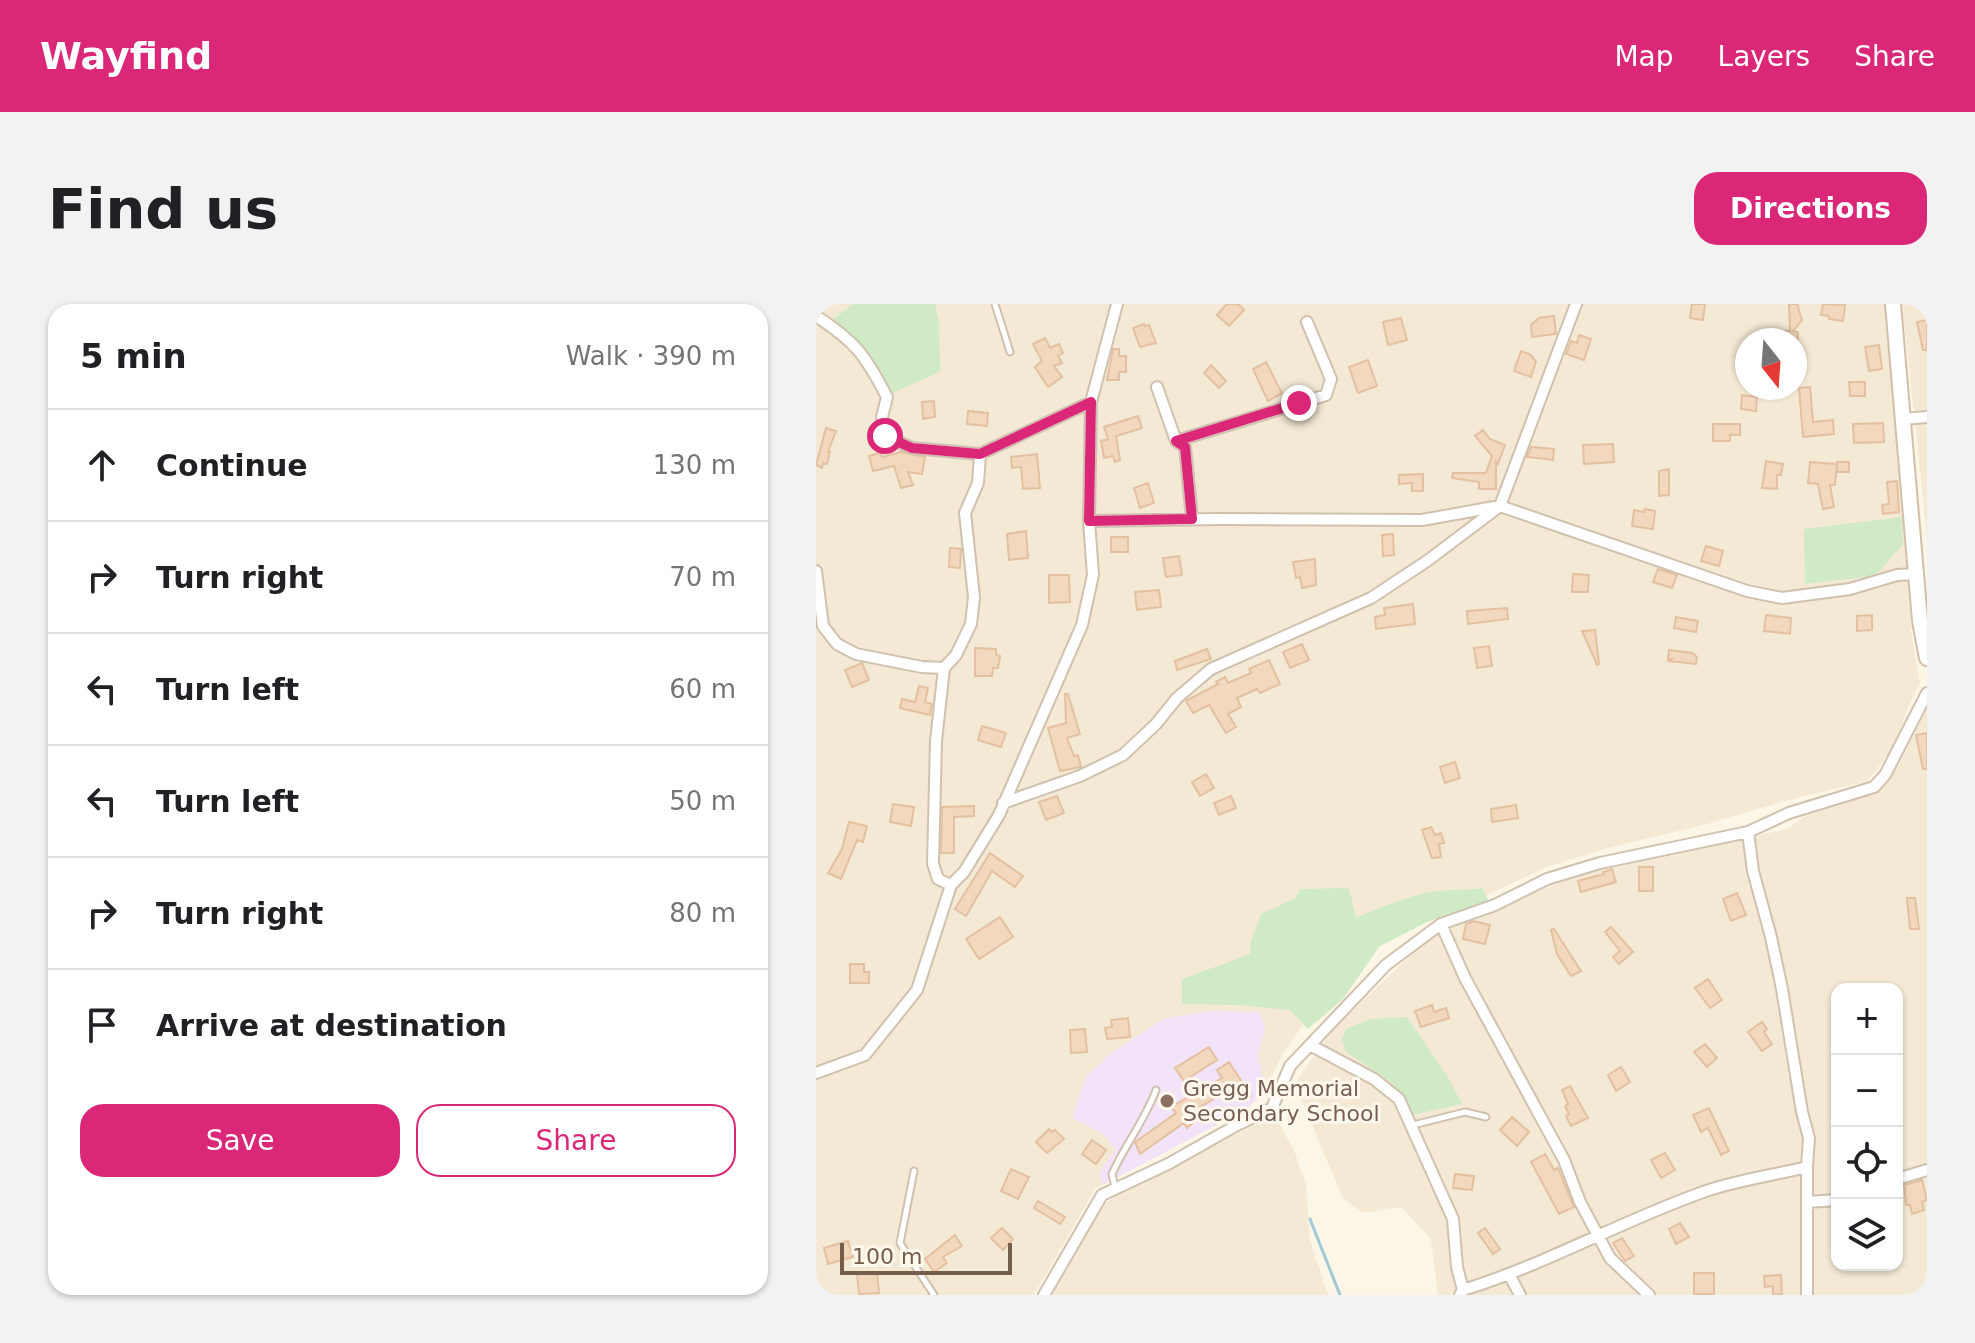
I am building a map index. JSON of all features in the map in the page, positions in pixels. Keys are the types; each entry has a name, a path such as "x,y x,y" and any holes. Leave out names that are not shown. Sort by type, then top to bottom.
{"street":[{"path":"816,1073 865,1055 917,990 951,885 964,872 999,815 1082,625 1093,575 1089,521 1091,402 1117,304"},
{"path":"1003,803 1080,776 1123,755 1156,724 1177,698 1211,669 1371,598 1500,506 1576,304"},
{"path":"1893,304 1919,566 1923,649 1927,658"},
{"path":"816,316 847,336 870,364 887,397 882,417 885,436 912,448 980,454 1091,402"},
{"path":"1176,441 1326,395 1331,379 1307,322"},
{"path":"1157,387 1176,441 1185,447 1192,519"},
{"path":"1903,419 1927,417"},
{"path":"951,885 938,879 933,864 936,741 944,668 956,655 971,624 974,597 965,513 978,483 980,454"},
{"path":"1089,521 1422,520 1500,506 1747,591 1782,598 1850,589 1919,566"},
{"path":"816,571 823,626 837,644 856,654 922,667 944,668"},
{"path":"1044,1295 1102,1195 1168,1164 1272,1108 1290,1066 1386,965 1441,924 1495,905 1547,879 1600,863 1748,832 1789,813 1874,787 1885,775 1927,693"},
{"path":"1748,832 1753,871 1774,950 1809,1138 1807,1295"},
{"path":"1441,924 1471,990 1564,1160 1580,1202 1610,1258 1649,1295"},
{"path":"1310,1045 1374,1079 1399,1099 1453,1219 1462,1293 1510,1276 1598,1235 1708,1191 1807,1167"},
{"path":"1903,1177 1927,1170"},
{"path":"1807,1202 1831,1200"},
{"path":"1510,1276 1520,1295"}],"lane":[{"path":"995,304 1010,352"},
{"path":"1115,1187 1112,1174 1132,1134 1150,1108 1156,1090"},
{"path":"1412,1126 1465,1112 1486,1117"},
{"path":"914,1171 900,1243 934,1295"}],"shaded area":[{"path":"816,304 1886,304 1911,632 1920,683 1894,746 1868,781 1604,849 1547,867 1478,899 1376,934 1325,993 1282,1055 1265,1092 1246,1109 1095,1189 1034,1295 816,1295"},
{"path":"1902,304 1927,304 1927,539 1916,431"},
{"path":"1927,707 1927,1295 1438,1295 1431,1239 1401,1207 1363,1213 1342,1197 1296,1081 1334,1028 1431,936 1449,926 1581,875 1787,829 1803,817 1867,796 1887,782 1899,765"},
{"name":"Gregg Memorial Secondary School","path":"1209,1011 1260,1012 1265,1029 1258,1054 1265,1092 1246,1109 1103,1185 1098,1174 1116,1150 1103,1134 1072,1118 1086,1077 1110,1054 1163,1019"},
{"path":"1274,1115 1294,1150 1306,1185 1310,1241 1328,1295 1052,1295 1105,1204 1125,1189"}],"green space":[{"path":"853,304 935,304 939,322 940,372 890,394 858,344 832,320"},
{"path":"1902,517 1903,544 1875,576 1805,584 1804,529"},
{"path":"1349,888 1356,918 1406,898 1437,891 1482,888 1489,901 1427,922 1380,946 1342,1000 1308,1029 1290,1010 1182,1004 1182,979 1251,954 1251,941 1261,914 1296,898 1300,889"},
{"path":"1407,1017 1462,1104 1412,1115 1391,1082 1346,1052 1342,1039 1346,1029 1371,1019"}],"building":[{"path":"1227,304 1238,304 1244,310 1229,326 1217,315"},
{"path":"1692,304 1705,304 1703,320 1690,318"},
{"path":"1789,304 1797,304 1802,320 1795,328 1790,328"},
{"path":"1823,304 1845,305 1843,321 1821,315"},
{"path":"1554,316 1556,334 1532,337 1531,325 1539,318"},
{"path":"1401,318 1407,340 1388,345 1383,322"},
{"path":"1927,320 1927,350 1923,350 1917,322"},
{"path":"1149,325 1156,343 1140,347 1133,328"},
{"path":"1579,335 1591,339 1584,360 1566,354 1571,341 1577,343"},
{"path":"1045,338 1050,348 1059,344 1063,353 1058,356 1062,363 1054,366 1062,377 1048,387 1035,367 1042,361 1033,344"},
{"path":"1879,345 1882,369 1869,371 1865,347"},
{"path":"1113,349 1119,349 1119,356 1126,356 1126,372 1119,372 1119,380 1107,380"},
{"path":"1521,351 1531,355 1536,362 1531,377 1514,371"},
{"path":"1368,360 1377,386 1358,393 1349,367"},
{"path":"1266,362 1282,393 1268,401 1253,369"},
{"path":"1211,365 1226,381 1219,388 1204,373"},
{"path":"1849,382 1865,382 1865,396 1850,396"},
{"path":"1807,387 1810,387 1813,422 1833,420 1834,434 1803,437 1800,400 1807,400"},
{"path":"1742,400 1757,400 1756,411 1741,409"},
{"path":"934,401 935,417 923,419 922,402"},
{"path":"968,411 988,413 987,426 967,424"},
{"path":"1138,416 1142,428 1116,436 1120,460 1115,462 1113,456 1104,458 1101,441 1108,439 1104,427"},
{"path":"1883,423 1884,442 1854,443 1853,424"},
{"path":"1713,424 1740,424 1740,435 1730,435 1730,441 1713,441"},
{"path":"826,428 836,431 827,464 823,463 822,468 816,465"},
{"path":"1483,430 1490,439 1505,445 1498,464 1496,461 1496,489 1479,489 1479,482 1452,478 1453,473 1486,473 1492,456 1475,436"},
{"path":"1613,444 1614,462 1584,464 1583,445"},
{"path":"1531,447 1554,449 1553,460 1527,457"},
{"path":"901,452 925,457 922,474 908,472 913,485 901,488 894,466 873,471 869,456 880,453 882,457"},
{"path":"1037,454 1040,488 1023,489 1021,467 1012,468 1011,457"},
{"path":"1766,461 1783,464 1781,475 1777,475 1777,489 1762,488"},
{"path":"1810,462 1849,462 1849,472 1837,472 1837,465 1835,485 1830,485 1834,507 1823,509 1818,484 1808,483"},
{"path":"1669,469 1669,495 1659,496 1659,471"},
{"path":"1423,474 1423,491 1412,491 1412,483 1399,484 1399,475"},
{"path":"1897,481 1899,512 1883,514 1882,505 1889,504 1887,482"},
{"path":"1148,483 1154,503 1140,508 1134,488"},
{"path":"1645,509 1655,511 1653,529 1632,526 1634,510 1644,512"},
{"path":"1026,531 1028,558 1009,560 1007,534"},
{"path":"1393,534 1394,555 1383,556 1382,535"},
{"path":"1111,537 1128,537 1128,552 1111,552"},
{"path":"1706,546 1723,551 1719,566 1701,561"},
{"path":"950,548 961,549 960,568 949,567"},
{"path":"1179,556 1182,575 1166,577 1163,558"},
{"path":"1315,559 1316,585 1302,588 1293,562"},
{"path":"1658,569 1677,575 1672,588 1653,582"},
{"path":"1573,574 1589,575 1588,592 1572,592"},
{"path":"1049,575 1069,575 1070,602 1049,603"},
{"path":"1159,590 1161,607 1137,610 1135,592"},
{"path":"1413,604 1415,624 1376,629 1375,617 1385,615 1384,608"},
{"path":"1507,608 1508,619 1468,624 1467,611"},
{"path":"1766,615 1791,618 1790,634 1764,631"},
{"path":"1872,615 1872,630 1857,631 1857,616"},
{"path":"1676,617 1698,621 1696,632 1674,628"},
{"path":"1595,630 1599,664 1597,665 1582,631"},
{"path":"1302,644 1309,660 1290,668 1283,652"},
{"path":"1489,646 1492,666 1477,668 1474,648"},
{"path":"975,648 996,649 996,655 1000,656 998,668 993,668 992,676 975,676"},
{"path":"1207,649 1211,659 1177,670 1175,661"},
{"path":"1669,650 1692,653 1697,657 1696,664 1669,661 1672,659 1668,659"},
{"path":"1269,660 1280,684 1237,698 1241,707 1228,714 1236,727 1226,733 1209,705 1193,713 1186,701 1225,677 1228,683 1251,673 1249,669"},
{"path":"862,663 869,680 852,687 845,670"},
{"path":"919,686 928,688 925,702 932,704 930,715 900,708 902,699 915,702"},
{"path":"1065,694 1068,694 1080,734 1067,738 1074,756 1078,755 1081,767 1060,771 1048,728 1066,723"},
{"path":"982,726 1006,733 1001,747 978,740"},
{"path":"1927,733 1927,769 1923,769 1916,735"},
{"path":"1455,762 1460,778 1445,783 1440,767"},
{"path":"1206,774 1214,788 1200,796 1192,782"},
{"path":"1057,796 1064,813 1046,820 1039,802"},
{"path":"1231,796 1236,808 1219,815 1214,803"},
{"path":"893,804 914,807 911,826 890,822"},
{"path":"1516,805 1518,818 1492,822 1491,809"},
{"path":"974,806 974,816 954,817 954,853 941,853 942,807"},
{"path":"849,822 867,826 863,842 857,840 841,879 828,873 842,849"},
{"path":"1431,827 1435,835 1441,833 1444,843 1439,844 1441,857 1432,858 1422,830"},
{"path":"990,853 1023,876 1015,887 992,871 966,916 955,909"},
{"path":"1639,867 1653,867 1653,891 1639,891"},
{"path":"1612,869 1616,882 1581,892 1578,881"},
{"path":"1737,893 1746,915 1731,921 1723,899"},
{"path":"1907,898 1915,898 1919,929 1910,929"},
{"path":"1000,917 1013,937 979,959 966,939"},
{"path":"1473,921 1490,925 1485,944 1463,939 1466,924"},
{"path":"1611,927 1633,952 1619,964 1613,957 1620,951 1605,932"},
{"path":"1554,929 1581,971 1571,976 1557,954 1551,930"},
{"path":"850,964 864,964 864,972 869,972 869,983 850,983"},
{"path":"1708,979 1722,1000 1710,1008 1695,988"},
{"path":"1432,1005 1434,1012 1446,1008 1449,1018 1421,1027 1415,1011"},
{"path":"1128,1018 1130,1037 1107,1039 1105,1028 1112,1027 1111,1020"},
{"path":"1762,1022 1772,1044 1762,1051 1748,1032"},
{"path":"1085,1029 1087,1052 1071,1053 1070,1030"},
{"path":"1705,1044 1717,1058 1707,1067 1694,1052"},
{"path":"1209,1047 1217,1060 1184,1081 1175,1068"},
{"path":"1229,1062 1251,1096 1243,1102 1233,1088 1195,1110 1200,1117 1187,1128 1184,1123 1140,1154 1135,1142 1176,1113 1171,1107 1222,1078 1217,1070"},
{"path":"1621,1067 1630,1082 1616,1091 1608,1075"},
{"path":"1570,1086 1588,1118 1571,1126 1566,1116 1569,1114 1565,1106 1568,1104 1562,1090"},
{"path":"1709,1108 1729,1151 1721,1155 1708,1128 1701,1132 1693,1115"},
{"path":"1512,1117 1529,1132 1517,1146 1500,1130"},
{"path":"1049,1129 1052,1132 1055,1130 1064,1139 1047,1153 1036,1142"},
{"path":"1092,1140 1106,1150 1096,1164 1082,1154"},
{"path":"1665,1153 1675,1170 1661,1178 1651,1160"},
{"path":"1545,1154 1554,1170 1558,1168 1574,1207 1559,1214 1531,1162"},
{"path":"1011,1169 1029,1177 1018,1199 1001,1191"},
{"path":"1455,1174 1474,1176 1472,1190 1453,1188"},
{"path":"1922,1180 1927,1200 1922,1202 1924,1210 1912,1214 1910,1205 1906,1205 1904,1185"},
{"path":"1038,1201 1065,1217 1060,1224 1034,1208"},
{"path":"1680,1223 1689,1237 1676,1244 1669,1229"},
{"path":"1002,1228 1013,1239 1003,1250 991,1238"},
{"path":"1485,1228 1500,1249 1493,1254 1478,1233"},
{"path":"955,1235 962,1246 943,1257 947,1263 934,1272 925,1259"},
{"path":"1622,1238 1634,1256 1625,1261 1613,1243"},
{"path":"848,1241 853,1257 828,1264 824,1248"},
{"path":"877,1272 879,1293 859,1294 857,1274"},
{"path":"1694,1273 1714,1273 1714,1294 1694,1294"},
{"path":"1781,1275 1782,1294 1773,1295 1773,1286 1765,1287 1764,1276"}],"waterway":[{"path":"1310,1219 1340,1295"}],"place":[{"name":"Gregg Memorial Secondary School","path":"1167,1101"}],"route":[{"path":"885,436 912,448 980,454 1091,402 1089,521 1192,519 1185,447 1176,441 1299,403"}]}
